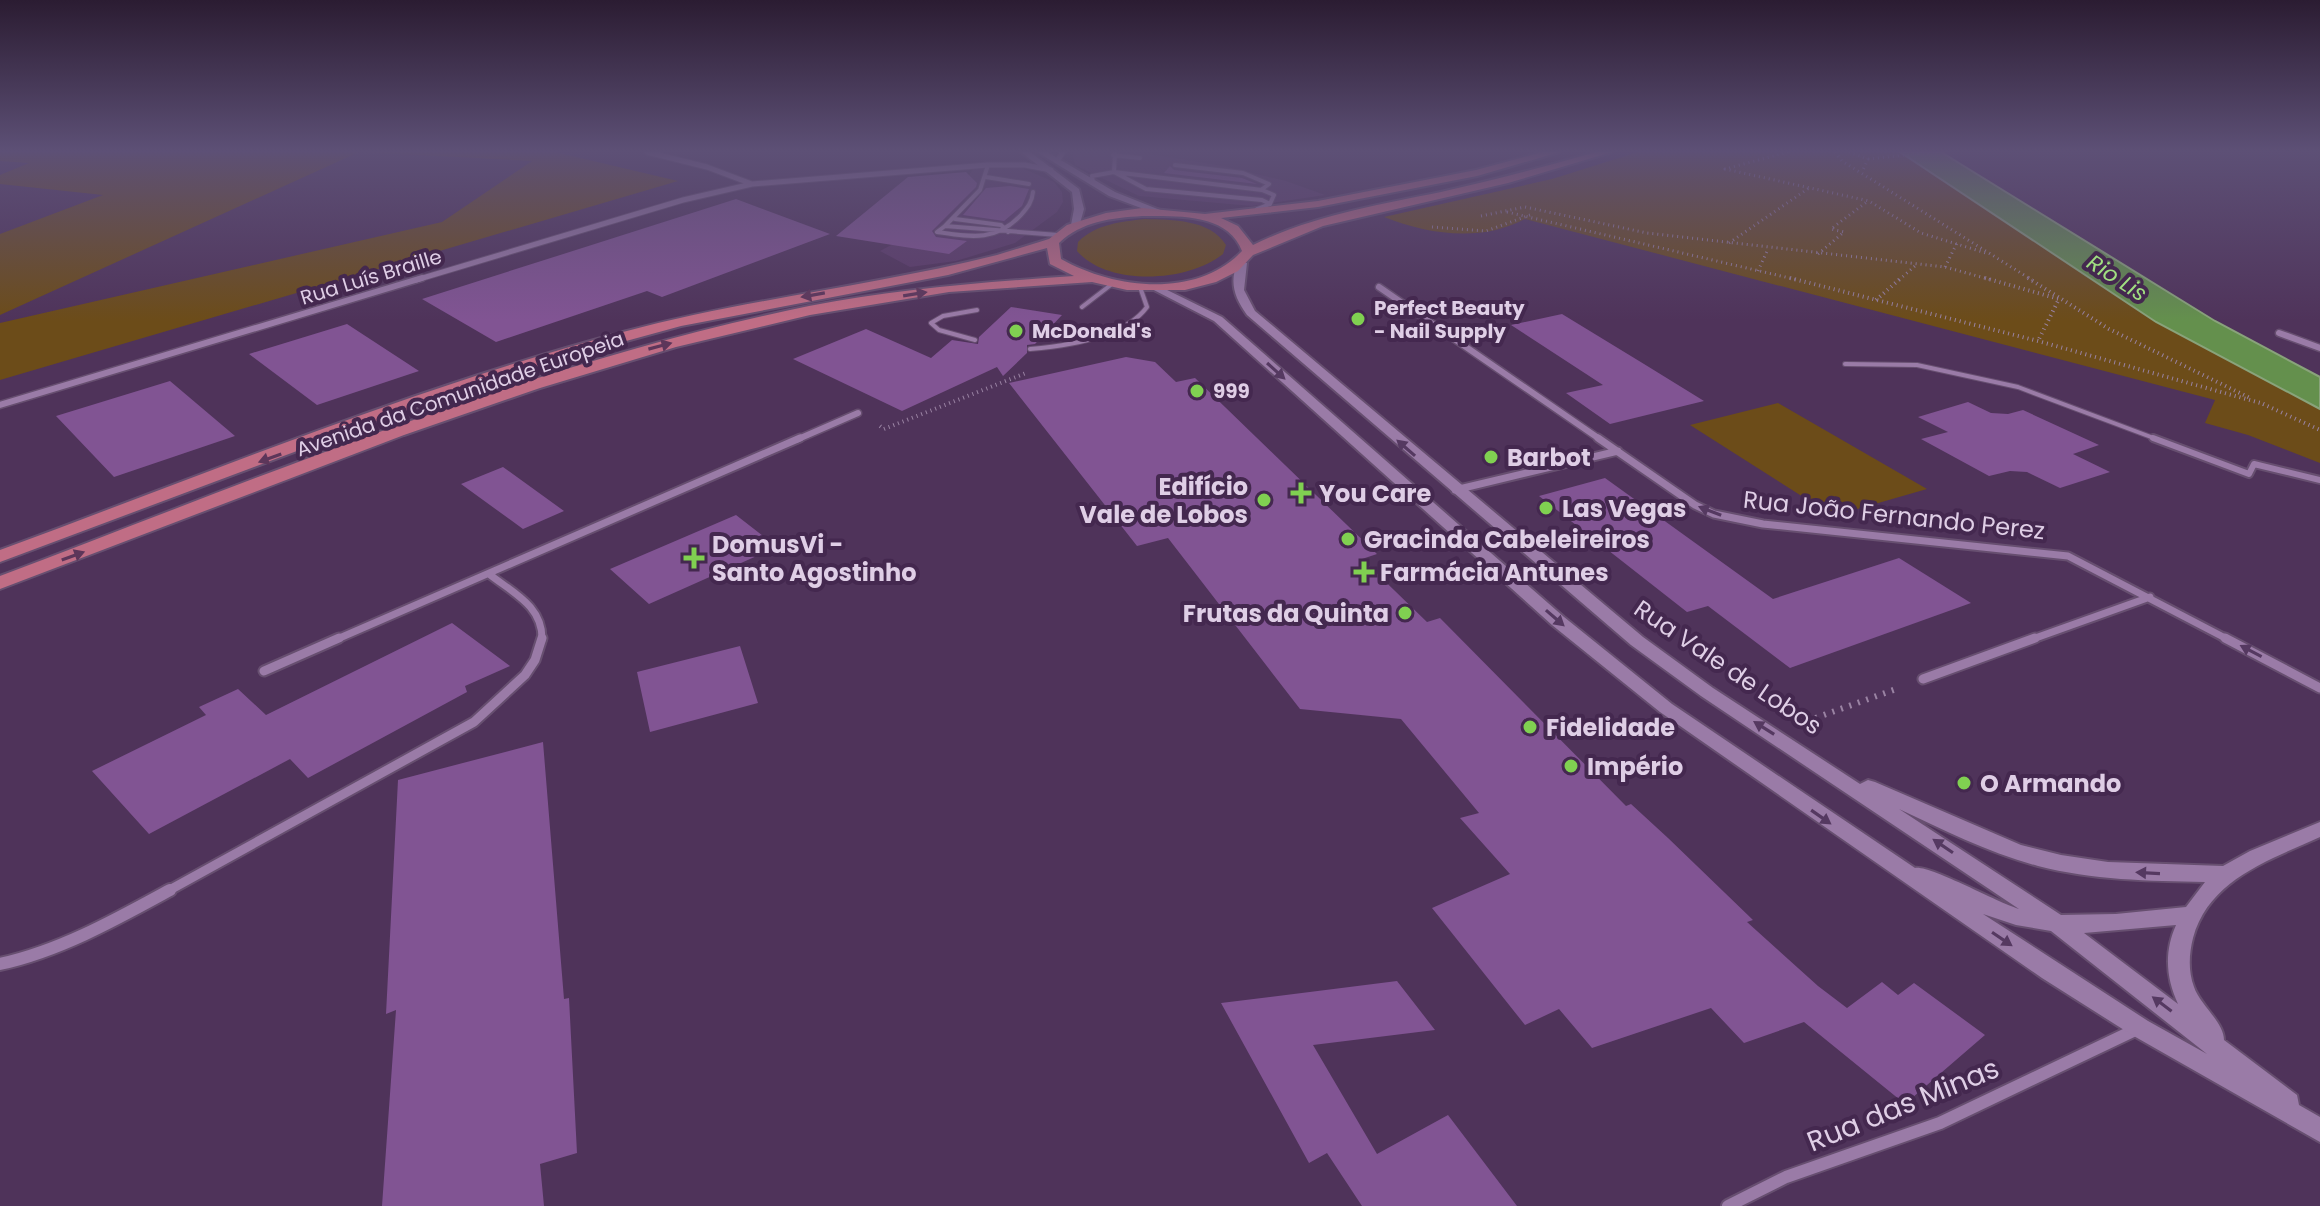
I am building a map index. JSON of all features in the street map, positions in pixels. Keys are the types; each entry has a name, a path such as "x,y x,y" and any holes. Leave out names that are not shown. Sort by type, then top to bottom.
{"main road":[{"path":"1076,225 1079,208"},
{"path":"1152,208 1160,212"},
{"path":"1198,217 1240,215 1281,208"},
{"path":"1056,239 1051,250 1055,261 1090,279 1147,287 1207,280 1299,227 1378,208"},
{"name":"Avenida da Comunidade Europeia","path":"0,556 432,398 574,351 721,312 981,265 1056,239 1076,225 1115,215 1160,212 1198,217"},
{"path":"1198,217 1237,231 1247,241 1246,258"},
{"name":"Rua Vale de Lobos","path":"1246,258 1236,283 1238,296 1251,313 1455,490 1637,641 1707,692 1830,770 2054,921 2224,1051 2320,1130"},
{"name":"Avenida da Comunidade Europeia","path":"0,583 453,413 650,349 788,316 915,293 996,283 1090,279"},
{"name":"Rua Vale de Lobos","path":"1147,287 1218,319 1570,631 1666,708 1868,849 2140,1028 2320,1130"},
{"path":"1830,770 1990,841 2035,857 2110,871 2226,874"},
{"path":"2224,1051 2187,999 2180,976 2179,946 2190,915 2226,874 2320,829"},
{"name":"Rua Vale de Lobos","path":"1868,849 1994,910 2054,921"},
{"path":"2054,921 2121,922 2190,915"}],"street":[{"name":"Rua Luís Braille","path":"0,405 656,208"},
{"name":"Rua João Fernando Perez","path":"1379,287 1695,505 1714,514 1763,524 2043,551 2097,569 2320,688"},
{"path":"2279,333 2320,348"},
{"path":"264,671 858,413"},
{"path":"1455,490 1618,451"},
{"path":"0,964 23,959 117,919 474,722 515,688 536,661 542,635 536,613 489,574"},
{"path":"1923,679 2150,597"},
{"name":"Rua das Minas","path":"1728,1206 1786,1177 1940,1123 2140,1028"}],"lane":[{"path":"962,208 937,232 983,238 1008,232 1026,208"},
{"path":"1240,215 1258,208"},
{"path":"954,219 1001,225 1008,232"},
{"path":"945,226 1056,239"},
{"path":"1082,307 1112,284"},
{"path":"1030,349 1059,347 1138,319 1147,307 1147,287"},
{"path":"975,340 939,330 931,323 937,317 977,310"},
{"path":"1845,364 1917,365 2018,387 2249,474 2254,464 2320,480"}],"path":[{"path":"1520,208 1507,212 1638,240 2038,341 2264,404"},
{"path":"1531,208 1647,233 1818,255 1945,267 2059,299"},
{"path":"1728,244 1780,208"},
{"path":"1818,255 1844,232 1831,229 1859,208"},
{"path":"1881,208 1921,233 1996,257"},
{"path":"1918,208 2059,299 2154,353 2320,430"},
{"path":"1430,226 1486,231 1531,215"},
{"path":"1638,240 1647,233"},
{"path":"1945,267 1957,243"},
{"path":"1758,271 1768,249"},
{"path":"1876,300 1917,264"},
{"path":"2038,341 2059,299"},
{"path":"858,413 884,429 1006,381"},
{"path":"1798,725 1923,679"}],"shaded area":[{"path":"68,208 235,208 0,315 0,234"},
{"path":"462,208 585,208 0,380 0,323 442,222"},
{"path":"944,208 1059,208 1015,243 956,261 910,267 880,251 919,230"},
{"path":"1423,208 1985,208 2156,322 2320,409 2320,463 2248,435 2205,423 2215,400 1525,219 1491,231 1455,233 1419,228 1384,217"},
{"path":"1145,219 1190,223 1210,230 1226,245 1223,254 1190,270 1149,276 1108,271 1091,263 1077,251 1078,242 1093,231"},
{"path":"1778,403 1927,489 1833,516 1690,425"}],"water":[{"name":"Rio Lis","path":"1985,208 2032,208 2215,321 2320,377 2320,409 2156,322"}],"building":[{"path":"707,208 761,208 830,234 662,297 647,291 496,342 422,299"},
{"path":"870,208 955,208 932,231 936,237 967,241 949,254 836,236"},
{"path":"969,208 1019,208 1004,221 963,215"},
{"path":"1011,307 1062,315 1035,344 1027,345 1027,353 1003,376 997,367 902,411 793,359 866,329 931,358 952,340 978,344 979,337"},
{"path":"1562,314 1704,401 1610,424 1566,393 1603,385 1511,325"},
{"path":"347,324 419,371 317,405 249,354"},
{"path":"1126,357 1155,362 1176,382 1195,378 1377,554 1362,559 1427,622 1440,618 1626,806 1631,804 1668,838 1753,920 1747,922 1818,986 1847,1008 1882,982 1898,995 1914,983 1985,1035 1905,1104 1804,1022 1744,1043 1711,1008 1592,1048 1559,1009 1525,1025 1432,908 1510,874 1460,818 1479,813 1401,719 1300,709 1168,538 1137,546 1009,383"},
{"path":"170,381 235,436 114,477 56,416"},
{"path":"1968,402 1991,413 2008,414 2023,410 2099,445 2073,454 2110,472 2060,488 2027,472 2010,471 1989,476 1921,439 1948,432 1918,417"},
{"path":"503,467 564,511 523,529 461,484"},
{"path":"1605,478 1773,599 1899,558 1971,603 1790,668 1708,606 1687,612 1539,496"},
{"name":"DomusVi - Santo Agostinho","path":"736,515 777,547 649,604 610,569"},
{"path":"452,623 510,666 465,686 467,692 308,778 290,759 149,834 92,771 206,715 199,707 238,689 266,715"},
{"path":"740,646 758,703 650,732 637,672"},
{"path":"543,742 564,999 569,998 577,1153 540,1164 544,1206 382,1206 396,1010 386,1014 398,780"},
{"path":"1397,981 1435,1030 1313,1045 1377,1154 1448,1115 1517,1206 1362,1206 1327,1153 1309,1163 1221,1003"}],"place":[{"name":"Perfect Beauty - Nail Supply","path":"1358,319"},
{"name":"McDonald's","path":"1016,331"},
{"name":"999","path":"1197,391"},
{"name":"Barbot","path":"1491,457"},
{"name":"You Care","path":"1301,493"},
{"name":"Edifício Vale de Lobos","path":"1264,500"},
{"name":"Las Vegas","path":"1546,508"},
{"name":"Gracinda Cabeleireiros","path":"1348,539"},
{"name":"DomusVi - Santo Agostinho","path":"694,558"},
{"name":"Farmácia Antunes","path":"1364,572"},
{"name":"Frutas da Quinta","path":"1405,613"},
{"name":"Fidelidade","path":"1530,727"},
{"name":"Império","path":"1571,766"},
{"name":"O Armando","path":"1964,783"}]}
